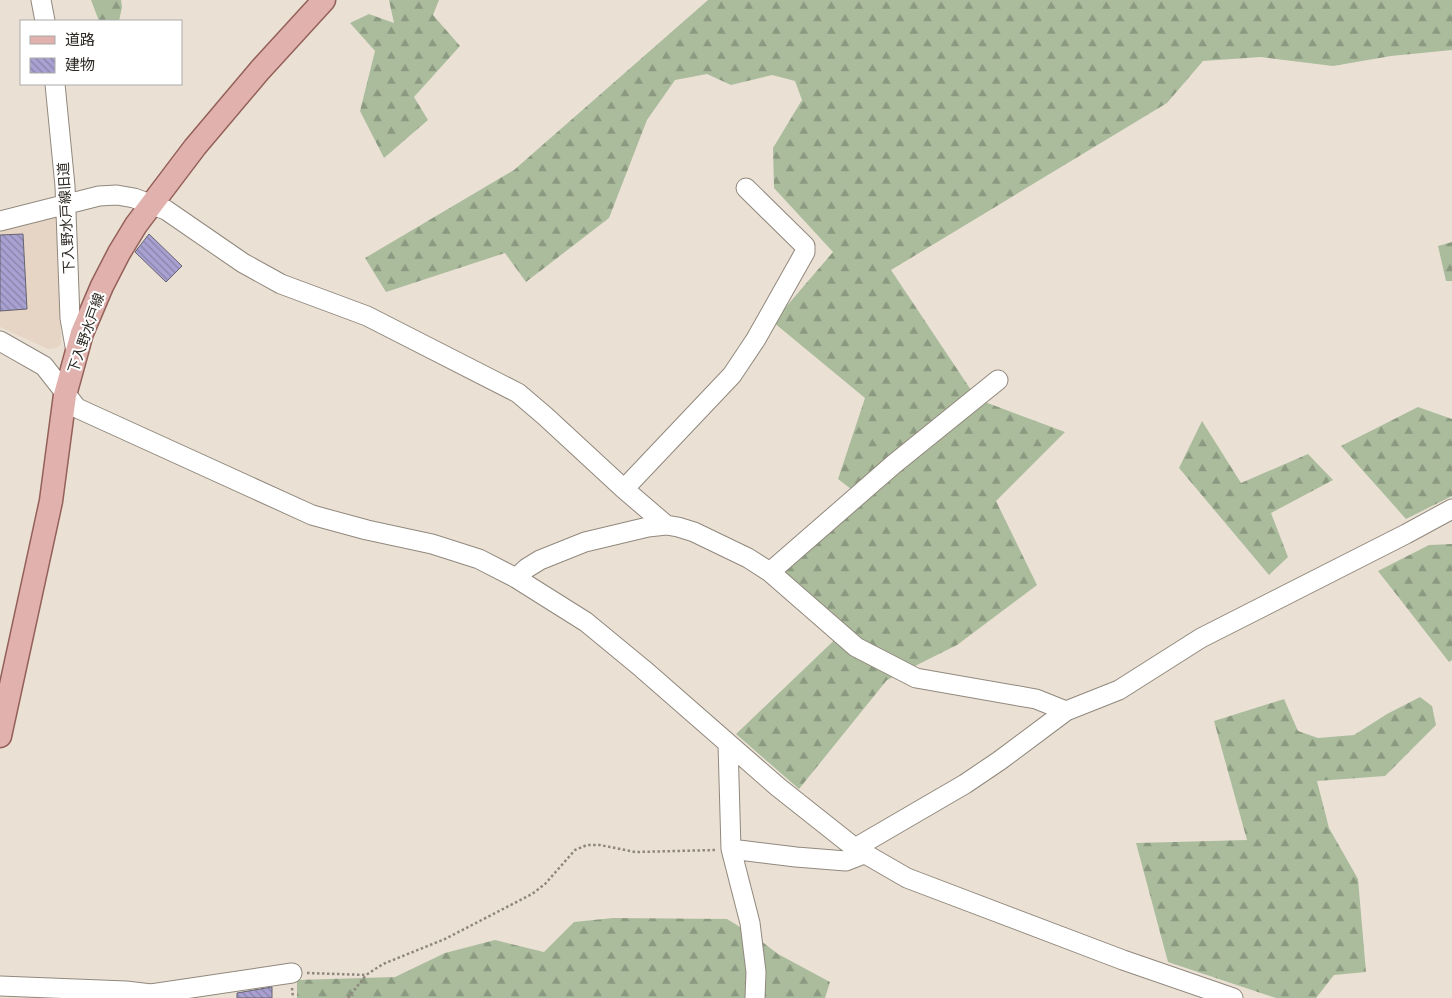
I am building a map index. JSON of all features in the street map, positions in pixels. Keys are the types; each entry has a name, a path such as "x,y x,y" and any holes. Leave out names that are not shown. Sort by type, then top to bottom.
{"main road":[{"name":"下入野水戸線","path":"0,736 50,501 65,395 76,352 98,294 136,225 195,147 316,3"}],"street":[{"path":"41,0 45,20"},
{"name":"下入野水戸線旧道","path":"55,85 66,204 70,318 76,352"},
{"path":"624,489 732,375 756,339 805,252 805,246 746,188"},
{"path":"0,221 99,196 117,194 166,210 243,263 281,284 367,316 518,393 666,526"},
{"path":"0,341 44,366 77,408 312,515 367,530 432,544 479,559 516,578 586,622 643,669 778,787 860,851 907,878 1114,956 1233,998"},
{"path":"770,572 894,464 998,380"},
{"path":"731,849 796,857 846,860 999,761 1066,711 1119,690 1201,638 1452,509"},
{"path":"516,578 540,560 585,542 641,528 666,526 694,532 748,558 770,572 856,647 916,678 1036,699 1066,711"},
{"path":"728,744 731,849 750,923 756,972 755,998"},
{"path":"0,986 126,991 151,994 292,973"}],"path":[{"path":"348,998 366,975 383,964 445,939 532,894 546,884 575,850 587,845 600,845 635,852 731,849"},
{"path":"292,973 320,972 366,975"}],"shaded area":[{"path":"56,215 61,345 48,349 0,327 0,230"}],"green space":[{"path":"91,0 121,0 122,7 119,20 99,20"},
{"path":"389,0 439,0 433,15 460,46 414,97 428,120 384,158 360,111 375,51 350,23 369,14 394,23"},
{"path":"708,0 1452,0 1452,50 1391,56 1333,66 1261,57 1203,61 1167,103 891,270 977,399 1065,432 996,501 1037,585 957,645 887,680 799,789 736,734 848,627 782,571 864,499 838,479 865,398 773,322 833,252 774,188 773,148 802,100 795,81 772,75 731,85 707,74 675,80 647,120 609,218 526,282 505,253 386,292 365,258 514,170"},
{"path":"1452,242 1452,281 1446,281 1438,246"},
{"path":"1418,407 1452,419 1452,496 1406,519 1341,446"},
{"path":"1202,421 1241,483 1308,454 1333,480 1271,513 1288,557 1269,575 1179,468"},
{"path":"1452,544 1452,660 1449,662 1378,571 1429,545"},
{"path":"1420,697 1432,706 1436,725 1385,776 1317,781 1329,828 1358,879 1366,972 1334,975 1316,998 1276,998 1168,962 1136,843 1247,840 1214,721 1284,699 1298,731 1318,738 1354,735 1387,714"},
{"path":"613,918 727,919 753,935 778,954 830,982 825,998 297,998 297,980 395,977 445,953 495,940 544,952 574,922"}],"building":[{"path":"23,234 27,309 0,311 0,235"},
{"path":"149,234 182,266 166,282 135,252"},
{"path":"272,987 272,998 237,998 237,993"}]}
